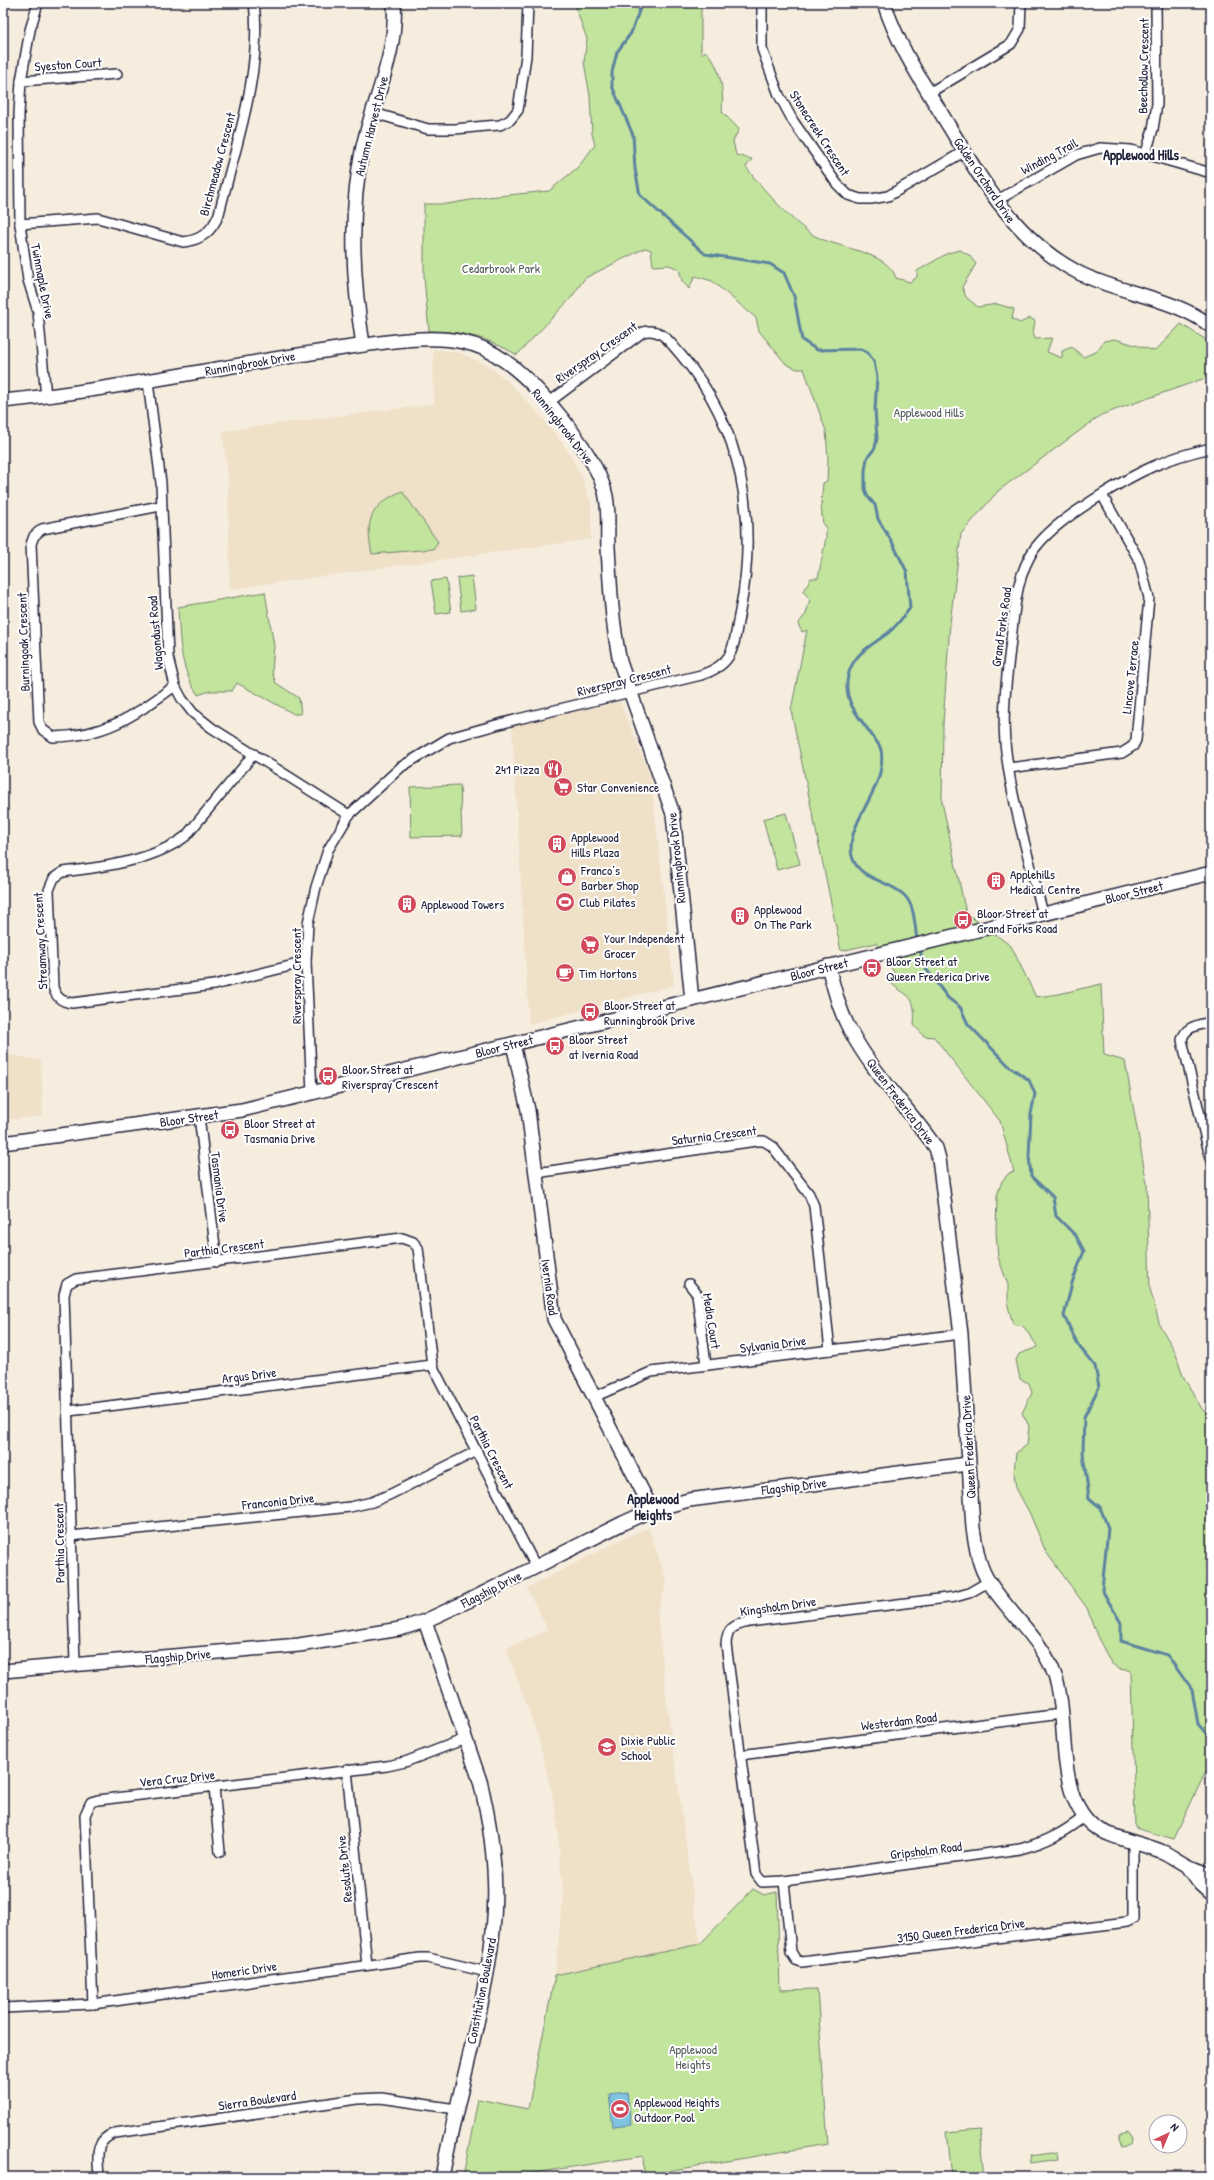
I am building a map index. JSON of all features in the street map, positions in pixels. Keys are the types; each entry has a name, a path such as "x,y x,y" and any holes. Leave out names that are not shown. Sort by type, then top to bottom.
{"street":[{"name":"Twinmaple Drive","path":"38,3 30,30 21,81 19,114 20,224 28,280 38,312 46,397"},
{"name":"Birchmeadow Crescent","path":"20,224 98,218 182,242 193,241 206,235 215,224 219,214 245,106 257,26 254,3"},
{"name":"Autumn Harvest Drive","path":"362,345 354,284 354,221 362,150 374,113 390,50 395,16 394,3"},
{"path":"374,113 428,129 455,129 500,125 510,120 518,110 526,56 528,3"},
{"name":"Stonecreek Crescent","path":"762,3 762,49 779,95 793,121 837,184 848,195 871,199 888,196 964,151"},
{"name":"Golden Orchard Drive","path":"884,3 899,42 964,151 996,201 1038,247 1067,267 1093,279 1177,307 1211,326"},
{"path":"929,92 1011,44 1020,29 1021,3"},
{"name":"Beechollow Crescent","path":"1146,153 1153,129 1157,104 1156,3"},
{"name":"Syeston Court","path":"21,81 116,74"},
{"name":"Winding Trail","path":"996,201 1088,150 1115,148 1146,153 1211,173"},
{"name":"Riverspray Crescent","path":"312,1093 306,962 308,923 316,887 328,850 349,815 401,767 449,738 715,670 727,660 731,654 742,600 748,551 747,519 741,473 720,415 705,388 688,363 665,337 657,331 649,330 637,335 548,403"},
{"name":"Runningbrook Drive","path":"3,401 46,397 148,382 258,360 362,345 443,339 462,342 483,348 503,359 515,368 548,403 587,454 597,471 604,489 608,507 608,547 616,643 620,662 673,814 692,1000"},
{"name":"Wagondust Road","path":"148,382 160,483 168,657 175,686 187,705 200,719 349,815"},
{"name":"Grand Forks Road","path":"1043,914 1014,796 1005,742 1007,681 1016,596 1024,569 1035,549 1063,520 1131,476 1162,461 1211,448"},
{"name":"Lincove Terrace","path":"1009,768 1122,753 1132,746 1136,740 1149,598 1140,560 1102,495"},
{"name":"Burningoak Crescent","path":"160,506 42,529 34,536 32,544 40,722 43,730 53,737 92,732 114,726 137,713 175,686"},
{"name":"Streamway Crescent","path":"254,754 186,836 172,846 148,856 63,872 54,878 49,890 53,987 55,995 61,1000 72,1003 214,985 306,962"},
{"name":"Bloor Street","path":"3,1142 242,1110 1211,873"},
{"name":"Queen Frederica Drive","path":"828,966 841,1011 850,1030 862,1049 936,1148 961,1334 968,1464 976,1550 981,1567 988,1582 1047,1658 1056,1678 1070,1782 1075,1801 1084,1816 1094,1826 1162,1852 1187,1866 1211,1876"},
{"path":"1211,1022 1190,1027 1185,1032 1182,1040 1211,1161"},
{"name":"Ivernia Road","path":"513,1044 528,1110 554,1319 652,1510"},
{"name":"Tasmania Drive","path":"199,1116 217,1262"},
{"name":"Saturnia Crescent","path":"536,1173 764,1141 772,1146 809,1194 814,1206 830,1350"},
{"name":"Parthia Crescent","path":"75,1664 69,1411 64,1295 67,1284 76,1279 402,1238 414,1242 418,1248 432,1365 536,1567"},
{"name":"Media Court","path":"689,1284 697,1294 706,1365"},
{"name":"Sylvania Drive","path":"594,1398 651,1372 961,1334"},
{"name":"Argus Drive","path":"69,1411 432,1365"},
{"name":"Franconia Drive","path":"71,1536 350,1507 372,1502 477,1451"},
{"name":"Flagship Drive","path":"3,1671 299,1645 400,1629 425,1621 652,1510 689,1500 968,1464"},
{"name":"Kingsholm Drive","path":"762,1882 756,1874 726,1644 726,1636 730,1628 736,1624 749,1622 955,1597 969,1594 988,1582"},
{"name":"Constitution Boulevard","path":"425,1621 484,1800 494,1860 493,1930 487,1972 442,2177"},
{"name":"Westerdam Road","path":"740,1755 1061,1714"},
{"name":"Vera Cruz Drive","path":"93,2004 84,1815 86,1808 91,1802 388,1766 404,1762 465,1739"},
{"name":"Resolute Drive","path":"347,1770 367,1965"},
{"path":"214,1787 220,1852"},
{"name":"Gripsholm Road","path":"762,1882 784,1881 1020,1849 1045,1842 1060,1834 1084,1816"},
{"name":"3150 Queen Frederica Drive","path":"784,1881 791,1952 796,1960 802,1962 1127,1922 1133,1918 1133,1842"},
{"name":"Queen Frederica Drive","path":"1187,1866 1199,1883 1211,1894"},
{"name":"Homeric Drive","path":"3,2008 93,2004 367,1965 428,1958 487,1972"},
{"name":"Sierra Boulevard","path":"99,2177 98,2154 100,2144 104,2137 115,2133 358,2099 381,2098 456,2109"}],"shaded area":[{"path":"433,349 461,353 487,365 509,382 544,420 566,448 582,477 591,504 591,539 230,589 228,473 222,431 434,404"},
{"path":"620,702 651,778 674,985 529,1024 512,725"},
{"path":"3,1054 41,1060 43,1116 3,1120"},
{"name":"Dixie Public School","path":"649,1528 667,1583 657,1612 668,1714 700,1944 555,1975 563,1893 556,1811 538,1736 506,1648 548,1630 527,1588 626,1537"}],"green space":[{"name":"Applewood Hills","path":"574,3 701,3 701,52 702,54 705,51 715,63 718,71 722,87 722,112 739,129 733,141 736,155 752,159 746,167 768,194 798,224 815,236 873,256 891,269 896,278 910,282 917,277 917,271 948,253 960,250 969,255 976,264 962,287 966,297 978,307 997,304 1014,309 1012,319 1020,323 1030,318 1035,321 1033,333 1035,339 1052,338 1047,352 1062,358 1062,351 1072,347 1083,357 1096,352 1104,341 1115,339 1155,351 1181,324 1211,343 1211,376 1101,415 998,491 961,534 950,623 943,724 942,802 966,913 1011,946 1036,997 1059,994 1101,984 1104,1055 1125,1061 1147,1184 1150,1289 1160,1326 1175,1351 1183,1376 1202,1409 1211,1418 1211,1774 1207,1769 1174,1839 1135,1828 1131,1671 1119,1669 1111,1663 1097,1636 1087,1608 1046,1552 1030,1514 1016,1488 1014,1473 1016,1453 1027,1445 1029,1426 1022,1413 1032,1393 1029,1383 1020,1379 1016,1360 1019,1354 1038,1347 1023,1326 1013,1324 1008,1306 1008,1285 998,1257 996,1233 997,1195 1002,1181 1009,1173 1014,1172 1000,1121 934,1037 924,1036 914,1025 913,1005 911,1000 885,977 895,974 876,943 841,951 791,710 807,630 802,632 798,624 806,614 810,599 803,591 811,578 818,578 826,538 826,527 823,525 821,505 823,483 827,481 828,459 826,431 804,369 797,369 786,364 759,331 756,318 712,281 695,276 689,289 682,281 679,269 669,265 653,266 651,250 645,248 585,278 571,298 517,355 486,340 464,334 429,331 424,278 424,204 447,204 488,197 549,191 578,167 595,145 592,134 590,96 584,62 587,39"},
{"path":"402,491 438,542 433,549 372,554 369,532 372,516 382,503"},
{"path":"472,576 476,609 461,611 457,578"},
{"path":"446,579 451,612 436,614 431,581"},
{"path":"265,592 274,646 272,672 276,683 299,698 301,714 294,714 237,683 232,691 210,691 198,695 187,674 184,664 180,642 178,607"},
{"path":"460,785 462,836 411,837 410,787"},
{"path":"786,813 800,864 777,870 763,819"},
{"name":"Applewood Heights","path":"753,1889 764,1895 777,1892 780,1990 817,1989 828,2144 644,2175 643,2156 508,2177 463,2177 478,2099 528,2109 555,1975 700,1944"},
{"path":"980,2129 985,2177 951,2177 946,2132"},
{"path":"1129,2133 1134,2140 1133,2145 1123,2147 1119,2135"},
{"path":"1056,2152 1057,2159 1032,2163 1031,2156"}],"water":[{"name":"Applewood Heights Outdoor Pool","path":"627,2092 631,2125 613,2127 609,2094"}],"waterway":[{"path":"642,3 631,33 617,52 612,72 612,86 633,135 635,169 640,195 705,254 770,264 784,273 794,296 802,340 817,350 860,349 868,353 874,362 877,377 875,410 877,438 875,448 867,458 865,489 868,497 875,505 878,519 892,542 907,572 910,608 891,630 858,656 850,668 847,685 848,694 853,709 880,746 881,750 881,764 878,778 873,792 854,831 851,844 852,856 855,864 861,870 867,875 898,890 908,899 914,916 917,941"},
{"path":"919,948 926,969 948,998 960,1007 968,1024 1010,1067 1029,1080 1035,1094 1031,1114 1029,1156 1031,1176 1053,1197 1056,1216 1076,1236 1084,1251 1072,1283 1064,1316 1078,1345 1095,1366 1099,1387 1084,1417 1083,1453 1089,1498 1100,1507 1108,1528 1102,1590 1121,1623 1121,1641 1167,1655 1192,1690 1198,1724 1211,1739"}],"place":[{"name":"241 Pizza","path":"553,769"},
{"name":"Star Convenience","path":"563,787"},
{"name":"Applewood Hills Plaza","path":"557,844"},
{"name":"Franco’s Barber Shop","path":"567,877"},
{"name":"Applehills Medical Centre","path":"996,881"},
{"name":"Club Pilates","path":"565,902"},
{"name":"Applewood Towers","path":"407,904"},
{"name":"Applewood On The Park","path":"740,916"},
{"name":"Bloor Street at Grand Forks Road","path":"963,920"},
{"name":"Your Independent Grocer","path":"590,945"},
{"name":"Bloor Street at Queen Frederica Drive","path":"872,968"},
{"name":"Tim Hortons","path":"565,973"},
{"name":"Bloor Street at Runningbrook Drive","path":"590,1012"},
{"name":"Bloor Street at Ivernia Road","path":"555,1046"},
{"name":"Bloor Street at Riverspray Crescent","path":"328,1076"},
{"name":"Bloor Street at Tasmania Drive","path":"230,1130"},
{"name":"Dixie Public School","path":"607,1747"},
{"name":"Applewood Heights Outdoor Pool","path":"620,2109"}],"district":[{"name":"Applewood Hills","path":"1141,154"},
{"name":"Applewood Heights","path":"653,1506"}],"park label":[{"name":"Cedarbrook Park","path":"501,268"}]}
